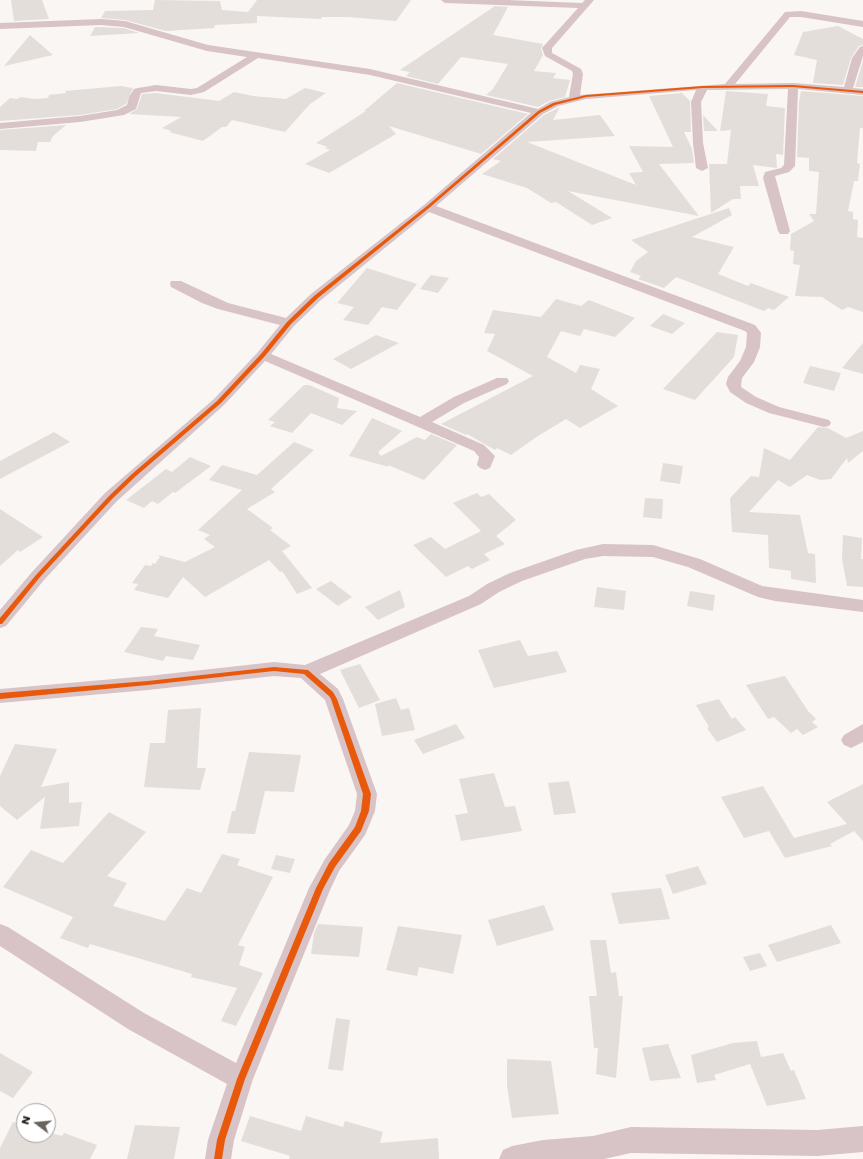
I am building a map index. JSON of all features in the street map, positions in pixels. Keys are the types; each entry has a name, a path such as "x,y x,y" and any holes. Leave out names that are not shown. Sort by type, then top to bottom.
{"street":[{"path":"445,0 588,3"},
{"path":"574,99 578,74 576,69 548,54 547,48 588,3"},
{"path":"728,86 788,14 801,14 863,24"},
{"path":"0,26 114,22 199,46 255,56 382,74 539,112"},
{"path":"848,89 857,58 863,49"},
{"path":"0,126 120,114 132,107 134,97 138,91 156,88 191,92 200,90 255,56"},
{"path":"784,231 769,174 784,170 789,166 794,86"},
{"path":"0,622 42,571 111,497 134,474 219,402 263,355 289,323 343,274 428,207 539,112 554,104 606,94 703,87 794,86 848,89 863,92"},
{"path":"702,168 698,143 696,102 703,87"},
{"path":"428,207 750,328 754,333 753,347 747,362 735,377 733,384 735,389 752,400 774,410 824,423"},
{"path":"176,284 223,306 289,323"},
{"path":"263,355 422,422 484,451 487,456 485,464"},
{"path":"422,422 460,400 502,381"},
{"path":"0,696 148,683 274,669 306,672 475,600 493,588 516,577 582,554 603,550 653,551 694,563 736,582 769,594 863,606"},
{"path":"218,1159 221,1140 241,1079 320,888 332,865 358,829 366,811 367,794 334,699 331,694 306,672"},
{"path":"0,934 136,1021 241,1079"},
{"path":"512,1159 543,1153 593,1149 631,1140 817,1143 863,1139"}],"building":[{"path":"11,0 42,0 49,19 14,21"},
{"path":"155,0 220,1 222,10 248,12 257,0 411,0 396,21 348,17 322,17 321,19 257,16 257,23 215,25 214,28 166,31 125,20 101,18 105,11 153,10"},
{"path":"495,6 508,7 493,35 543,44 541,49 543,55 534,71 556,73 553,78 570,80 565,97 549,101 538,107 486,95 493,89 508,64 461,57 438,84 406,76 410,72 400,70"},
{"path":"838,26 863,39 863,45 859,46 851,58 843,85 813,83 817,60 794,55 803,32"},
{"path":"95,27 124,28 139,33 90,36"},
{"path":"30,35 53,55 4,66"},
{"path":"863,61 863,87 855,87"},
{"path":"397,83 528,114 481,154 389,126 396,134 329,173 305,164 330,150 325,148 328,147 316,143 366,111 364,111"},
{"path":"121,86 133,88 126,104 117,109 80,115 0,121 0,107 10,98 48,98 49,95 66,93 65,91"},
{"path":"305,88 326,93 310,104 285,132 232,120 226,127 222,127 203,141 169,132 172,131 162,128 181,117 129,114 137,109 142,94 156,93 219,101 234,92 253,96 286,99"},
{"path":"726,91 768,94 766,106 785,108 783,155 776,154 777,168 753,165 759,186 740,186 741,199 733,199 711,213 709,164 727,164 731,130 720,131"},
{"path":"801,91 863,96 863,128 860,128 857,163 860,164 858,181 854,181 848,211 853,212 853,219 858,220 857,237 863,238 863,312 848,307 842,310 822,297 795,296 800,265 793,264 794,251 790,250 791,234 814,221 809,214 816,214 819,172 809,171 809,158 797,157 799,102"},
{"path":"682,93 690,101 691,132 684,132 692,149 694,163 659,164 699,216 568,191 612,218 592,225 556,202 551,203 527,188 482,174 501,161 493,159 544,115 560,107 553,120 600,115 615,136 527,142 636,185 629,173 643,172 629,146 673,147 649,96"},
{"path":"703,115 718,131 704,131"},
{"path":"66,125 53,136 50,142 38,142 36,151 0,150 0,130"},
{"path":"729,208 732,215 692,237 734,247 718,274 748,286 751,283 789,297 774,310 768,308 764,311 676,277 664,288 638,279 641,276 630,272 636,261 648,252 631,240"},
{"path":"367,268 417,284 397,310 382,307 368,325 343,320 354,307 337,303"},
{"path":"431,275 449,278 438,293 420,289"},
{"path":"556,299 581,306 589,300 635,318 615,337 584,329 580,336 561,331 547,357 576,373 580,365 600,369 591,389 618,406 580,428 566,419 511,455 497,448 495,450 467,434 466,435 441,424 533,376 487,351 495,334 484,333 493,310 541,317"},
{"path":"663,314 685,323 672,334 650,326"},
{"path":"717,332 738,335 734,357 695,400 663,389"},
{"path":"376,335 399,343 351,369 333,359"},
{"path":"863,343 863,374 842,368"},
{"path":"810,366 841,373 834,391 803,383"},
{"path":"304,385 309,385 339,398 337,408 357,411 342,425 311,413 292,433 270,426 275,422 268,420"},
{"path":"372,418 402,431 378,452 381,456 417,437 425,440 431,434 457,445 424,480 388,465 389,467 349,456"},
{"path":"818,427 828,428 846,438 863,431 863,451 848,463 847,458 831,479 820,480 807,475 790,487 778,480 749,512 800,515 808,553 815,554 816,583 791,579 791,571 769,568 768,535 732,532 730,498 751,476 759,477 764,448 790,460"},
{"path":"54,432 70,442 0,479 0,461"},
{"path":"294,442 314,450 271,489 275,492 247,509 273,528 270,530 291,546 282,551 312,588 297,594 282,571 280,572 269,560 205,597 183,577 168,598 134,590 138,584 132,583 145,565 151,566 153,563 155,564 160,557 158,555 185,562 215,547 204,539 210,535 198,530 242,490 209,480 222,465 257,475"},
{"path":"190,457 211,466 158,504 152,501 144,508 126,500 166,469 172,472"},
{"path":"663,463 683,466 680,484 660,481"},
{"path":"477,493 481,497 489,494 516,520 496,536 505,544 484,554 490,560 472,569 468,566 446,577 413,545 431,537 445,549 481,531 453,503"},
{"path":"645,498 663,499 662,519 643,517"},
{"path":"0,509 43,537 20,552 18,550 0,566"},
{"path":"843,535 862,538 861,559 863,559 863,587 847,586 842,559"},
{"path":"331,581 352,597 338,606 316,589"},
{"path":"597,587 626,591 624,610 594,607"},
{"path":"400,590 405,607 378,620 365,607"},
{"path":"690,591 715,595 713,611 687,606"},
{"path":"141,627 158,629 154,636 200,645 193,660 166,656 163,661 124,652"},
{"path":"520,640 528,656 557,651 567,672 494,688 478,650"},
{"path":"360,664 380,700 359,708 340,670"},
{"path":"785,676 808,711 816,719 812,722 818,727 803,735 797,729 791,733 774,717 768,719 746,685"},
{"path":"396,698 401,710 409,708 415,730 382,736 375,704"},
{"path":"719,699 732,719 735,717 746,730 717,742 707,728 709,727 696,705"},
{"path":"201,708 197,768 206,768 200,790 144,787 150,743 165,743 168,710"},
{"path":"456,724 465,738 423,754 414,740"},
{"path":"15,744 57,749 41,787 69,782 69,803 82,802 79,826 40,829 45,797 17,820 0,806 0,776"},
{"path":"249,752 301,755 294,792 265,791 255,834 227,833 232,811 235,811"},
{"path":"494,773 505,807 515,806 522,831 461,841 455,815 468,813 459,779"},
{"path":"569,781 576,813 554,815 548,783"},
{"path":"863,784 863,841 854,831 830,844 832,846 785,858 769,831 744,838 721,797 763,786 794,838 847,824 827,802"},
{"path":"109,812 146,832 107,876 127,883 113,906 165,921 187,888 201,893 222,854 240,859 237,865 273,877 238,945 245,947 239,965 263,973 236,1026 221,1021 237,988 191,977 192,974 90,944 88,948 60,938 73,917 3,887 31,850 63,863"},
{"path":"276,855 295,859 290,873 271,869"},
{"path":"698,866 707,884 673,894 665,875"},
{"path":"661,888 670,919 619,924 611,893"},
{"path":"544,905 554,930 497,946 488,920"},
{"path":"318,924 363,927 359,957 311,954 314,933"},
{"path":"831,925 841,943 777,962 768,945"},
{"path":"398,926 462,935 453,974 419,967 417,976 386,970"},
{"path":"590,940 606,940 611,973 616,972 619,996 623,996 616,1078 596,1074 598,1048 594,1048 589,996 597,996"},
{"path":"760,953 767,966 750,971 743,957"},
{"path":"336,1018 350,1020 343,1071 328,1069"},
{"path":"757,1041 761,1057 783,1053 791,1071 794,1070 806,1099 767,1106 750,1064 714,1075 716,1080 697,1083 691,1055 733,1043"},
{"path":"668,1044 681,1078 650,1081 642,1048"},
{"path":"0,1053 33,1072 13,1098 0,1091"},
{"path":"507,1059 551,1061 559,1114 512,1118 507,1086"},
{"path":"250,1116 301,1131 306,1116 343,1127 345,1121 383,1132 380,1143 438,1138 439,1159 289,1159 290,1156 241,1141"},
{"path":"13,1122 16,1123 16,1143 56,1143 56,1134 62,1136 64,1133 97,1145 90,1159 0,1159 0,1148"},
{"path":"135,1125 180,1127 174,1159 127,1159"}],"cycle path":[{"path":"0,622 38,576 111,497 134,475 219,402 263,355 289,323 316,297 428,207 539,112 554,104 586,96 703,87 793,86 863,92"},
{"path":"0,696 148,683 274,669 306,672 331,694 334,699 367,794 365,811 358,829 332,865 320,888 241,1079 221,1140 218,1159"}]}
